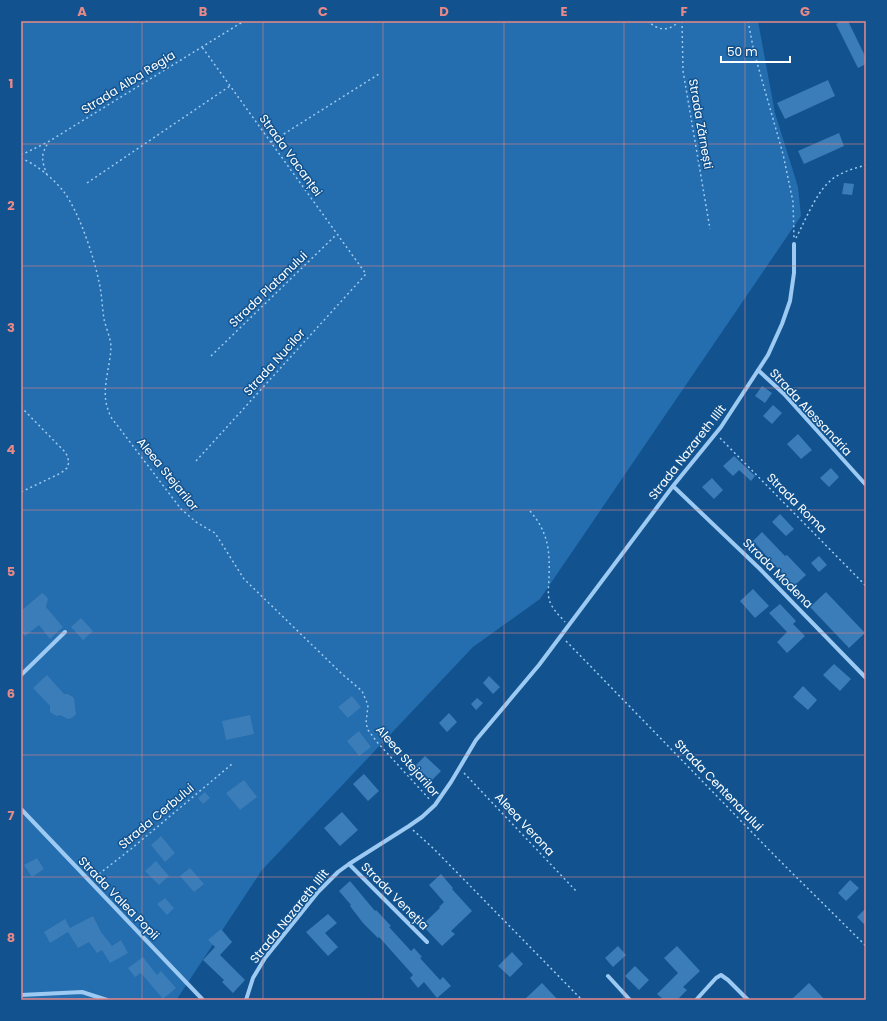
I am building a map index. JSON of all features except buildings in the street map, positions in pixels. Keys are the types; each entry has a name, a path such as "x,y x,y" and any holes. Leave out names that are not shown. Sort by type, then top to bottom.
{"street":[{"name":"Strada Nazareth Illit","path":"246,1000 252,978 265,958 318,892 338,872 409,826 435,805 460,768 476,740 539,666 673,486 716,433 768,354 782,324 790,301 794,273 794,244"},
{"name":"Strada Alessandria","path":"758,370 784,394 866,485"},
{"name":"Strada Modena","path":"673,486 760,569 866,678"},
{"path":"21,674 65,632"},
{"name":"Strada Valea Popii","path":"21,809 203,1000"},
{"name":"Strada Veneția","path":"349,864 427,942"},
{"path":"696,1000 716,978 721,975 748,1000"},
{"path":"608,976 630,1000"},
{"path":"21,995 82,992 106,1000"}],"path":[{"name":"Strada Alba Regia","path":"21,157 48,142 244,21"},
{"path":"647,21 657,28 667,28 681,21"},
{"name":"Strada Zărnești","path":"681,21 683,71 710,229"},
{"path":"748,21 754,52 783,154 793,202 794,244"},
{"name":"Strada Vacanței","path":"202,47 366,274"},
{"path":"271,143 379,74"},
{"path":"86,184 230,86"},
{"path":"47,175 42,161 43,151 48,142"},
{"name":"Strada Alba Regia","path":"21,157 31,162 47,175"},
{"path":"794,244 812,207 826,184 837,176 866,165"},
{"name":"Aleea Stejarilor","path":"47,175 64,191 75,209 90,249 99,282 104,320 111,347 105,391 108,412 181,509 196,522 215,533 244,579 362,692 368,705 366,723 368,730 377,742 435,805"},
{"name":"Strada Platanului","path":"211,356 337,234"},
{"name":"Strada Nucilor","path":"196,461 366,274"},
{"path":"21,407 66,452 69,462 67,468 61,473 21,492"},
{"name":"Strada Roma","path":"716,433 866,586"},
{"path":"530,511 538,520 544,532 550,559 549,600 553,609 569,626"},
{"name":"Strada Centenarului","path":"561,636 866,946"},
{"name":"Strada Cerbului","path":"90,881 131,849 232,764"},
{"name":"Aleea Verona","path":"460,768 577,892"},
{"path":"409,826 440,855 582,1000"}],"shaded area":[{"path":"21,21 758,21 775,113 798,187 801,216 540,599 473,647 262,870 175,1000 21,1000"}]}
